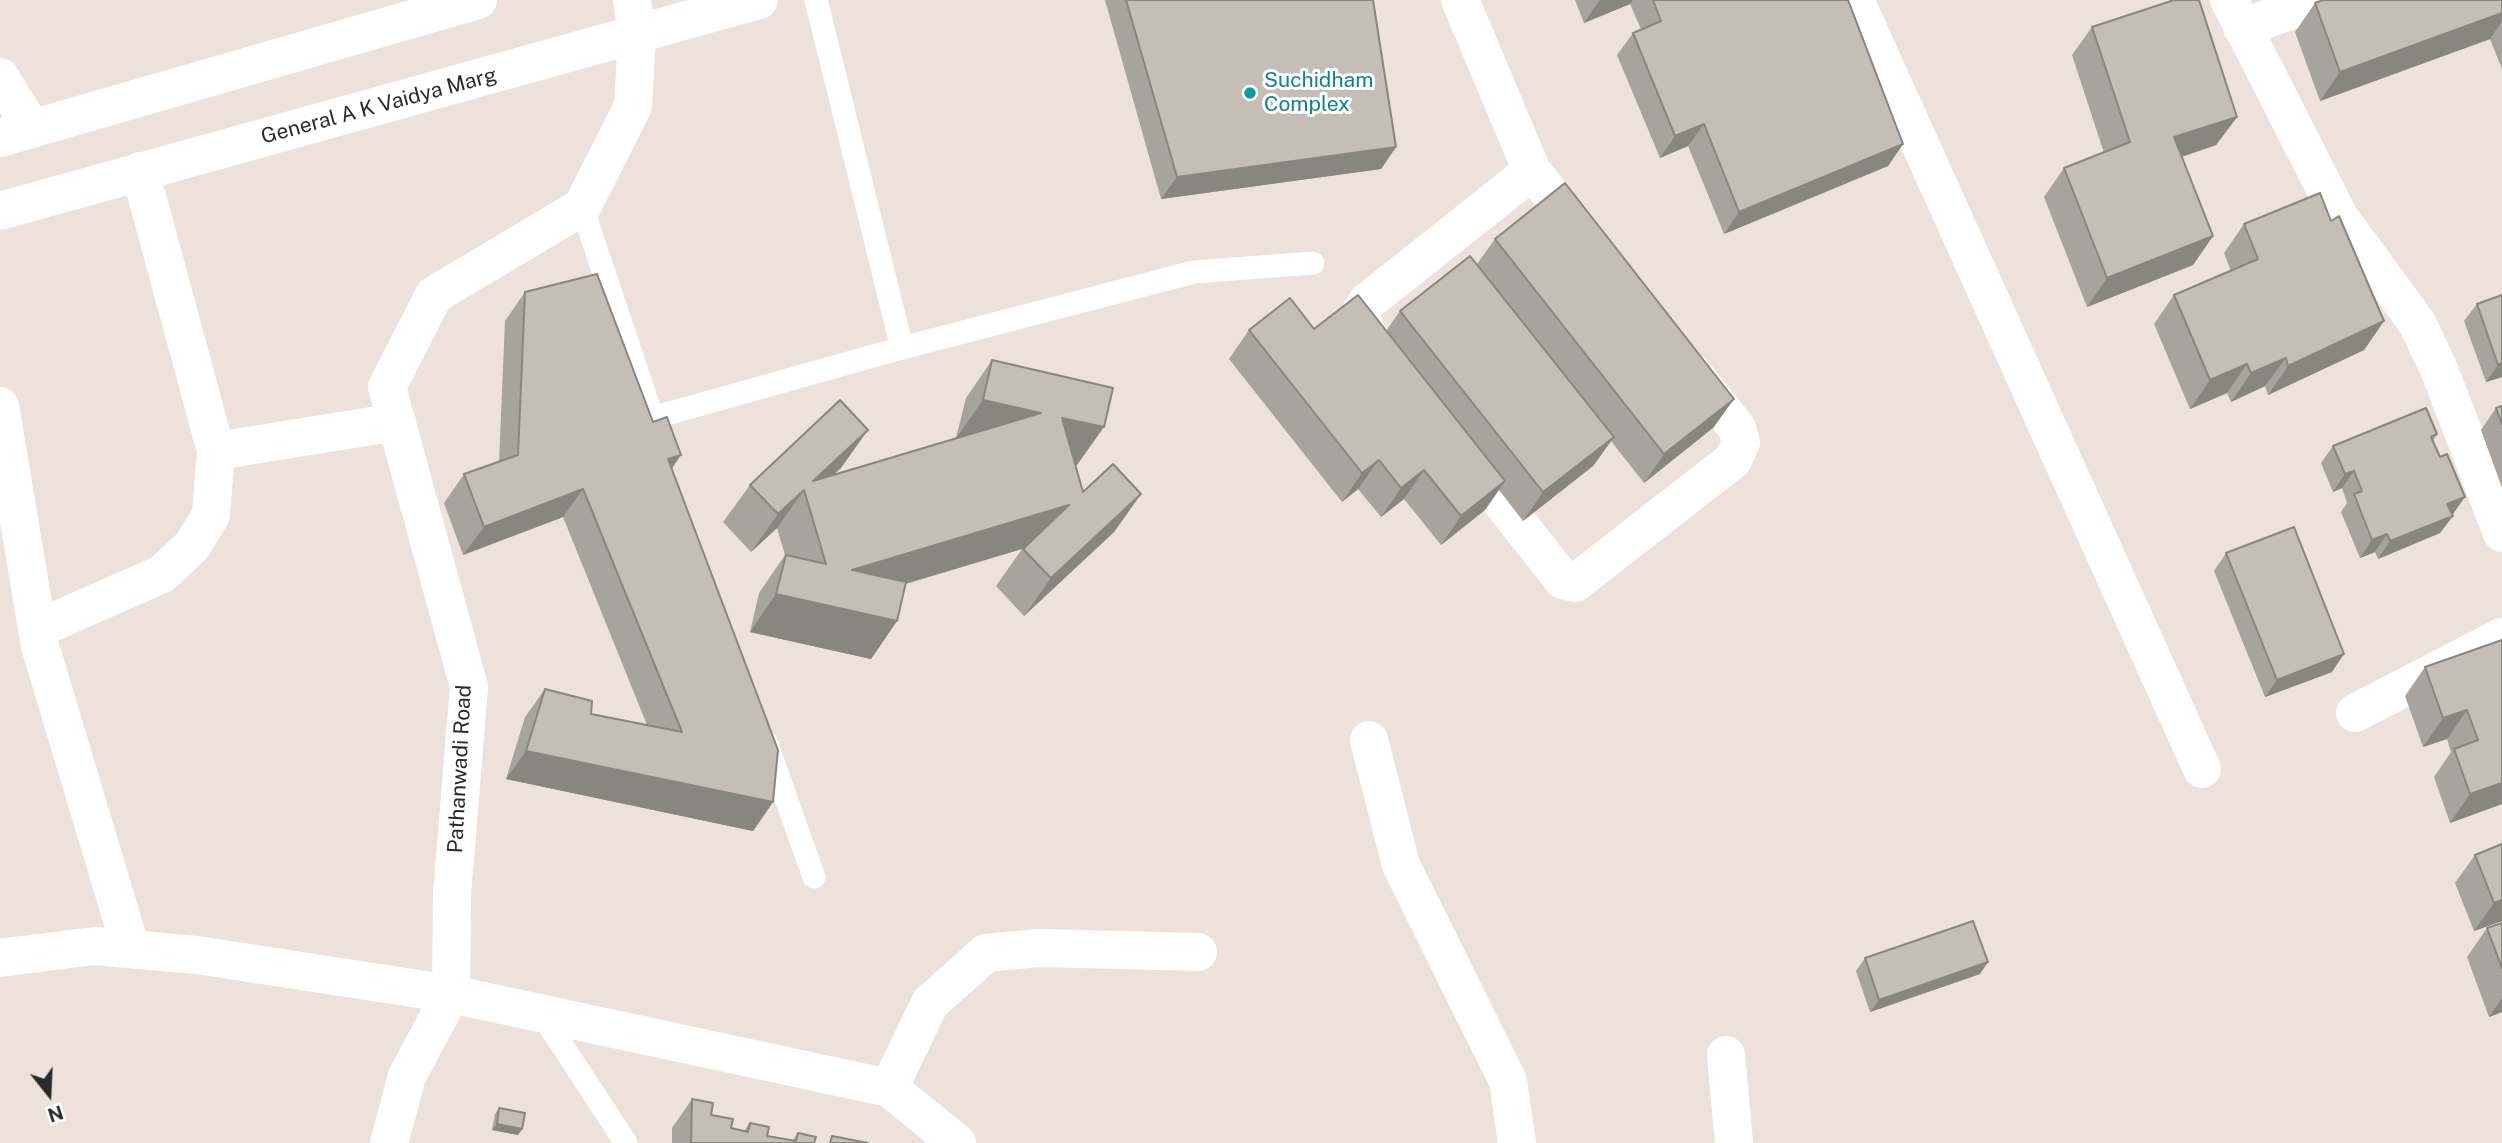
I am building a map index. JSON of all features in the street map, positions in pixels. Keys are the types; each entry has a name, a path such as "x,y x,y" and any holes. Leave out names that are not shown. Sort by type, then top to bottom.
{"street":[{"path":"0,77 16,133 478,0"},
{"name":"General A K Vaidya Marg","path":"0,211 140,172 634,17 759,0"},
{"path":"1460,0 1532,171 1609,267"},
{"path":"1855,0 2202,769"},
{"path":"2320,0 2236,14 2340,218 2417,323 2438,367 2502,533"},
{"path":"582,207 632,106 634,17"},
{"path":"1401,376 1367,333 1360,313 1367,302 1532,171"},
{"path":"37,629 163,574 192,546 211,515 216,451 140,172"},
{"name":"Pathanwadi Road","path":"451,994 452,894 469,687 387,387 435,295 582,207"},
{"path":"1444,429 1563,580 1575,583 1733,460 1741,443 1737,428 1668,342"},
{"path":"0,406 37,629 131,949"},
{"path":"216,451 397,422"},
{"path":"2355,713 2502,637"},
{"path":"1369,740 1401,865 1508,1081 1517,1143"},
{"path":"0,958 94,946 197,956 451,994 889,1088 957,1143"},
{"path":"889,1088 930,1003 986,953 1039,948 1198,952"},
{"path":"389,1143 407,1076 451,994"},
{"path":"1726,1055 1734,1143"}],"lane":[{"path":"816,0 902,348"},
{"path":"582,207 671,471"},
{"path":"652,418 902,348 1194,272 1313,263"},
{"path":"758,720 814,877"},
{"path":"541,1013 626,1143"}],"building":[{"name":"Suchidham Complex","path":"1126,0 1373,0 1396,147 1177,177"},
{"path":"1653,0 1848,0 1903,144 1739,212 1704,124 1675,136 1633,33 1661,21"},
{"path":"2174,0 2199,0 2237,117 2174,137 2213,236 2107,278 2064,168 2130,142 2092,27"},
{"path":"2323,0 2502,0 2502,13 2340,72 2315,3"},
{"path":"1565,183 1734,399 1664,454 1495,239"},
{"path":"2320,193 2331,221 2339,216 2384,321 2288,366 2286,358 2251,373 2247,364 2210,380 2174,295 2258,259 2244,224"},
{"path":"1470,256 1614,437 1543,492 1400,311"},
{"path":"597,274 653,422 667,417 681,455 668,459 778,750 773,802 526,751 545,689 592,701 591,714 682,732 583,489 484,527 464,474 518,455 525,292"},
{"path":"1358,295 1505,481 1461,516 1424,470 1401,488 1379,460 1362,473 1249,330 1290,298 1314,329"},
{"path":"2502,295 2502,363 2498,365 2477,304"},
{"path":"992,360 1113,388 1104,427 1062,418 1083,492 1113,464 1141,494 1051,578 1023,549 1069,505 852,570 906,582 897,621 776,594 786,555 826,564 804,490 778,514 750,485 840,400 868,430 813,481 1041,413 983,400"},
{"path":"2502,406 2502,424 2496,408"},
{"path":"2426,408 2437,434 2431,437 2440,457 2447,454 2465,497 2447,504 2453,516 2390,541 2387,534 2372,540 2354,494 2362,491 2354,471 2345,474 2333,446"},
{"path":"2294,527 2344,654 2277,680 2226,553"},
{"path":"2502,640 2502,783 2470,794 2454,749 2478,740 2467,710 2443,718 2425,667"},
{"path":"2502,844 2502,900 2494,903 2475,855"},
{"path":"1973,921 1988,962 1879,1000 1865,958"},
{"path":"2502,923 2502,968 2487,928"},
{"path":"692,1099 713,1103 711,1115 733,1119 731,1128 748,1132 750,1123 769,1127 767,1136 796,1141 798,1133 816,1137 814,1143 691,1143"},
{"path":"499,1108 525,1113 522,1129 497,1124"},
{"path":"832,1136 868,1143 830,1143"}],"place":[{"name":"Suchidham Complex","path":"1250,93"}]}
